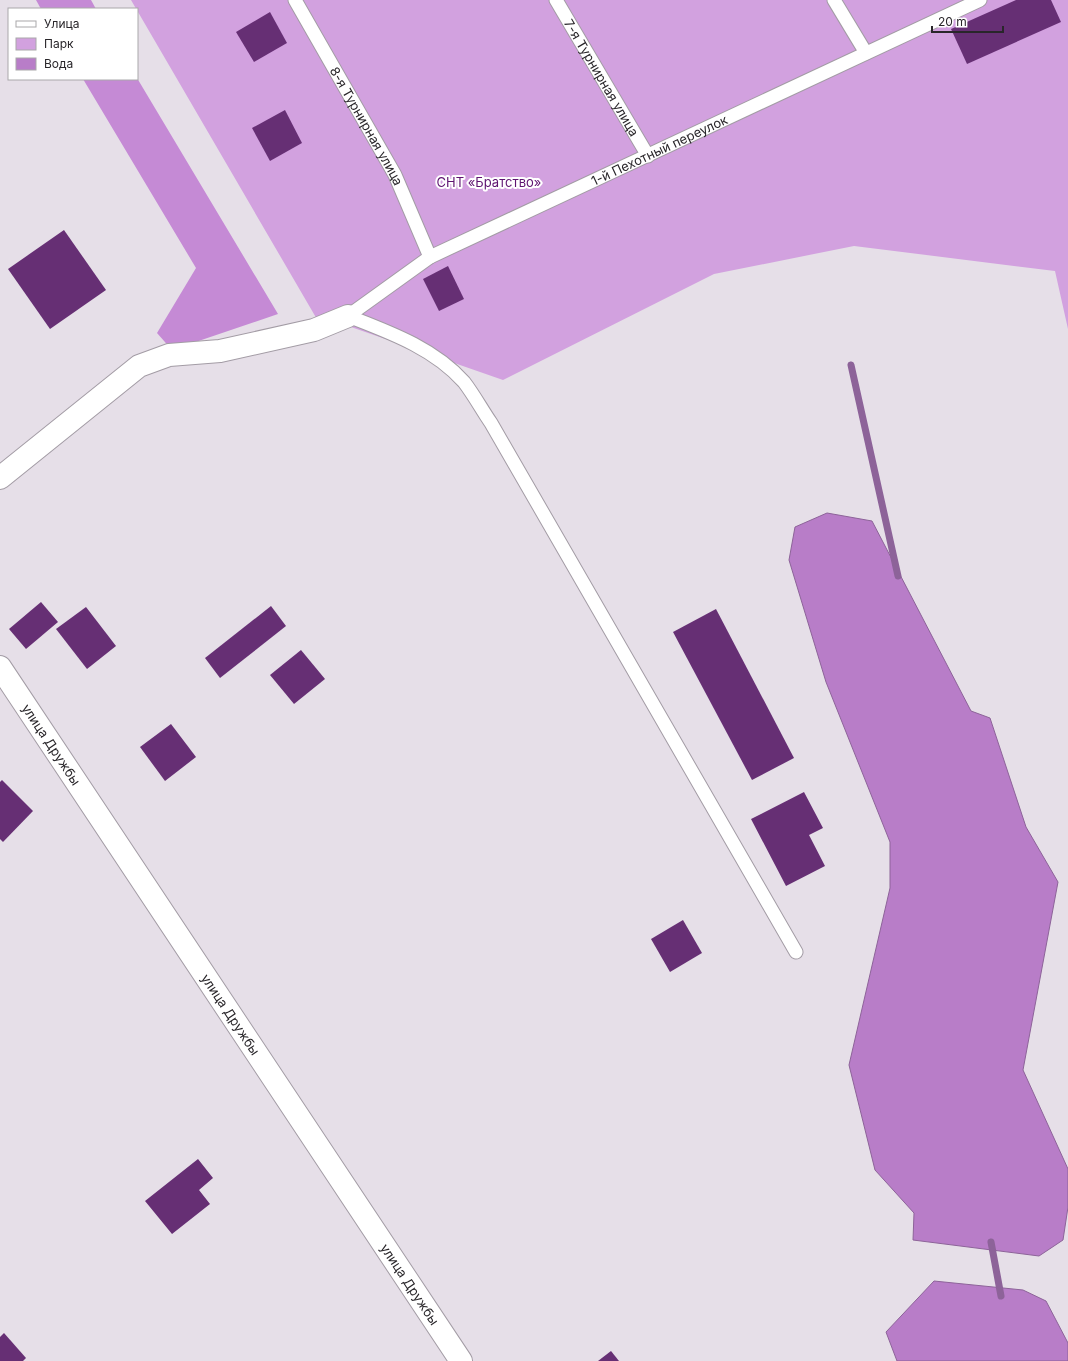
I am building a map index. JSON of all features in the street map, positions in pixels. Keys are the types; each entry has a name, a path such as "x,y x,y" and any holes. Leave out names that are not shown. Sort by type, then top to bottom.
{"street":[{"path":"0,478 139,366 169,356 220,351 314,330 348,316"},
{"name":"улица Дружбы","path":"0,667 461,1361"}],"lane":[{"name":"8-я Турнирная улица","path":"295,0 395,175 430,257"},
{"name":"7-я Турнирная улица","path":"556,0 648,156"},
{"path":"834,0 866,53"},
{"name":"1-й Пехотный переулок","path":"348,316 430,257 980,0"},
{"path":"348,316 406,339 440,361 464,382 491,423 796,952"}],"green space":[{"name":"СНТ «Братство»","path":"131,0 1068,0 1068,329 1055,271 854,246 714,274 503,380 351,327 318,321 138,12 138,8 136,8"}],"shaded area":[{"path":"36,0 91,0 95,8 40,8"},
{"path":"84,80 138,80 278,314 172,350 157,333 196,268"}],"water":[{"path":"827,513 872,521 971,711 990,718 1026,827 1058,882 1023,1070 1068,1169 1068,1207 1063,1240 1039,1256 913,1240 914,1213 875,1170 849,1065 890,888 890,842 826,682 789,560 795,527"},
{"path":"934,1281 1023,1290 1046,1301 1068,1343 1068,1361 897,1361 886,1332"}],"building":[{"path":"1016,0 1051,0 1061,22 967,64 951,29"},
{"path":"270,12 287,43 254,62 236,32"},
{"path":"285,110 302,143 270,161 252,128"},
{"path":"64,230 106,290 50,329 8,269"},
{"path":"448,266 464,299 439,311 423,279"},
{"path":"41,602 58,622 26,649 9,629"},
{"path":"271,606 286,626 220,678 205,658"},
{"path":"86,607 116,646 87,669 56,629"},
{"path":"716,609 794,758 752,780 673,632"},
{"path":"301,650 325,679 294,704 270,675"},
{"path":"171,724 196,757 165,781 140,747"},
{"path":"2,780 33,811 3,842 0,839 0,782"},
{"path":"804,792 823,828 809,835 825,866 786,886 751,819"},
{"path":"683,920 702,953 670,972 651,939"},
{"path":"198,1159 213,1178 199,1190 210,1204 172,1234 145,1201"},
{"path":"4,1333 26,1358 23,1361 0,1361 0,1337"},
{"path":"611,1351 619,1361 598,1361"}],"waterway":[{"path":"851,365 898,576"},
{"path":"991,1242 1001,1296"}]}
